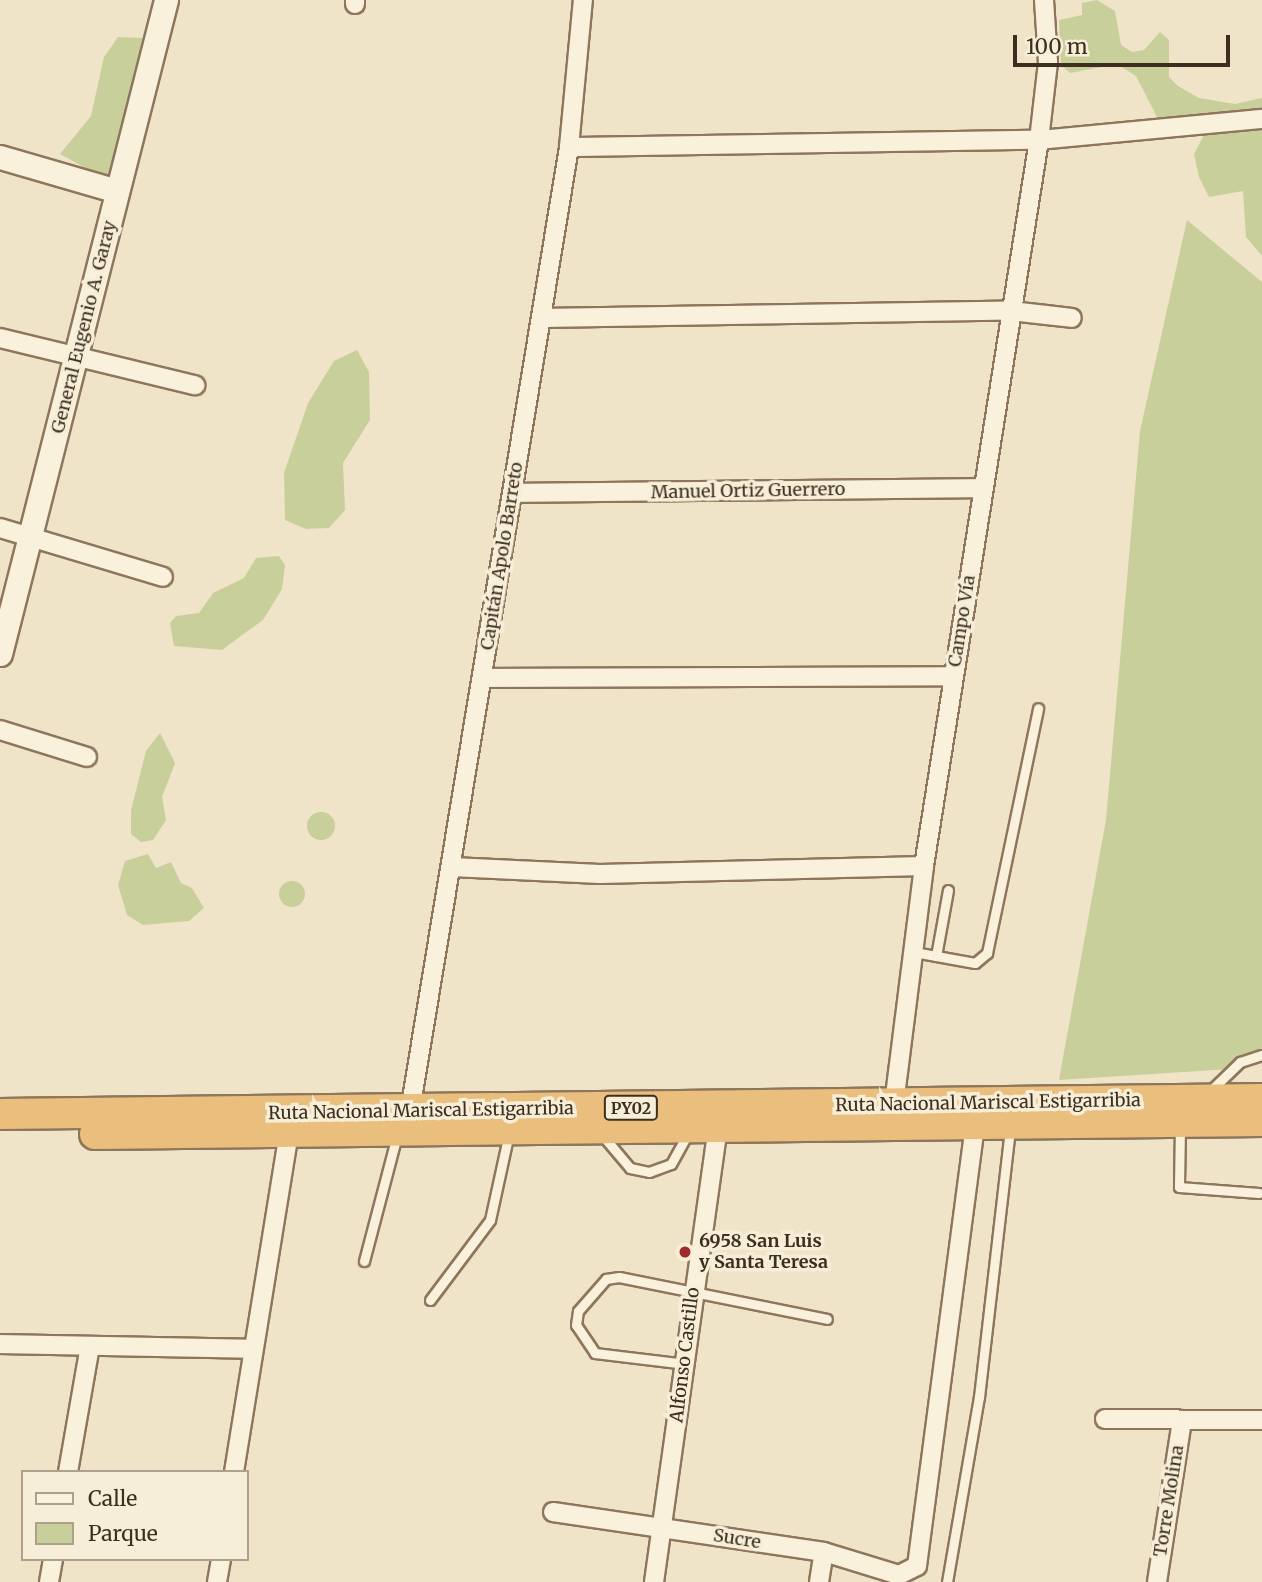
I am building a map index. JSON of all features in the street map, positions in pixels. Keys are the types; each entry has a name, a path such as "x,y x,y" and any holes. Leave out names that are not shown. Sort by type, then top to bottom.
{"highway":[{"name":"Ruta Nacional Mariscal Estigarribia","path":"0,1114 404,1122 894,1104 1262,1099"},
{"name":"Ruta Nacional Mariscal Estigarribia","path":"0,1133 289,1135 404,1122 509,1132 1262,1121"}],"street":[{"name":"General Eugenio A. Garay","path":"0,654 78,360 117,191 166,0"},
{"name":"Capitán Apolo Barreto","path":"404,1122 452,867 569,147 583,0"},
{"name":"Campo Vía","path":"894,1104 924,866 1039,140 1048,62 1044,0"},
{"path":"569,147 1039,140 1262,119"},
{"path":"0,157 117,191"},
{"path":"541,318 1011,311 1072,318"},
{"path":"0,338 78,360 195,385"},
{"name":"Manuel Ortiz Guerrero","path":"513,493 983,488"},
{"path":"0,528 163,577"},
{"path":"482,678 953,676"},
{"path":"0,730 87,757"},
{"path":"452,867 614,874 924,866"},
{"name":"Sucre","path":"553,1512 824,1552 899,1575 917,1566 975,1125"},
{"name":"Alfonso Castillo","path":"654,1582 686,1364 692,1295 718,1129"},
{"path":"234,1470 289,1135"},
{"path":"0,1344 253,1349"},
{"path":"68,1470 90,1346"},
{"path":"1105,1419 1262,1420"},
{"name":"Torre Molina","path":"1157,1582 1182,1420"},
{"path":"819,1582 824,1552"},
{"path":"49,1582 53,1561"},
{"path":"217,1582 221,1561"}],"lane":[{"path":"914,952 975,963 987,953 1038,708"},
{"path":"936,956 948,890"},
{"path":"1202,1100 1240,1062 1262,1055"},
{"path":"364,1261 404,1122"},
{"path":"1180,1122 1177,1185 1259,1193"},
{"path":"947,1582 979,1397 1011,1125"},
{"path":"596,1130 630,1168 649,1172 678,1157 689,1129"},
{"path":"430,1300 490,1220 509,1132"},
{"path":"686,1364 595,1353 576,1325 578,1311 606,1279 827,1320"}],"green space":[{"path":"1097,0 1115,11 1121,45 1132,52 1144,50 1160,32 1169,40 1169,77 1178,86 1199,98 1235,104 1262,98 1262,256 1246,237 1243,191 1209,197 1199,177 1194,154 1205,133 1157,117 1136,76 1117,64 1070,73 1061,65 1059,20 1082,15 1082,3"},
{"path":"118,37 142,38 146,50 113,177 102,177 60,154 91,116 104,57"},
{"path":"1187,220 1262,282 1262,1048 1231,1069 1059,1080 1106,820 1140,431"},
{"path":"357,350 369,372 370,420 343,463 345,510 329,528 306,529 285,520 284,473 308,403 334,361"},
{"path":"279,556 285,565 282,589 263,620 222,650 174,646 170,623 176,616 199,613 213,593 244,578 256,558"},
{"path":"160,733 175,763 162,797 166,820 153,840 141,842 131,834 131,810 146,751"},
{"path":"321,812 331,816 335,826 331,836 321,840 311,836 307,826 311,816"},
{"path":"148,854 156,868 171,862 181,883 192,888 204,908 189,921 143,925 127,915 118,885 125,861"},
{"path":"292,881 301,885 305,894 301,903 292,907 283,903 279,894 283,885"}],"place":[{"name":"6958 San Luis y Santa Teresa","path":"685,1252"}]}
